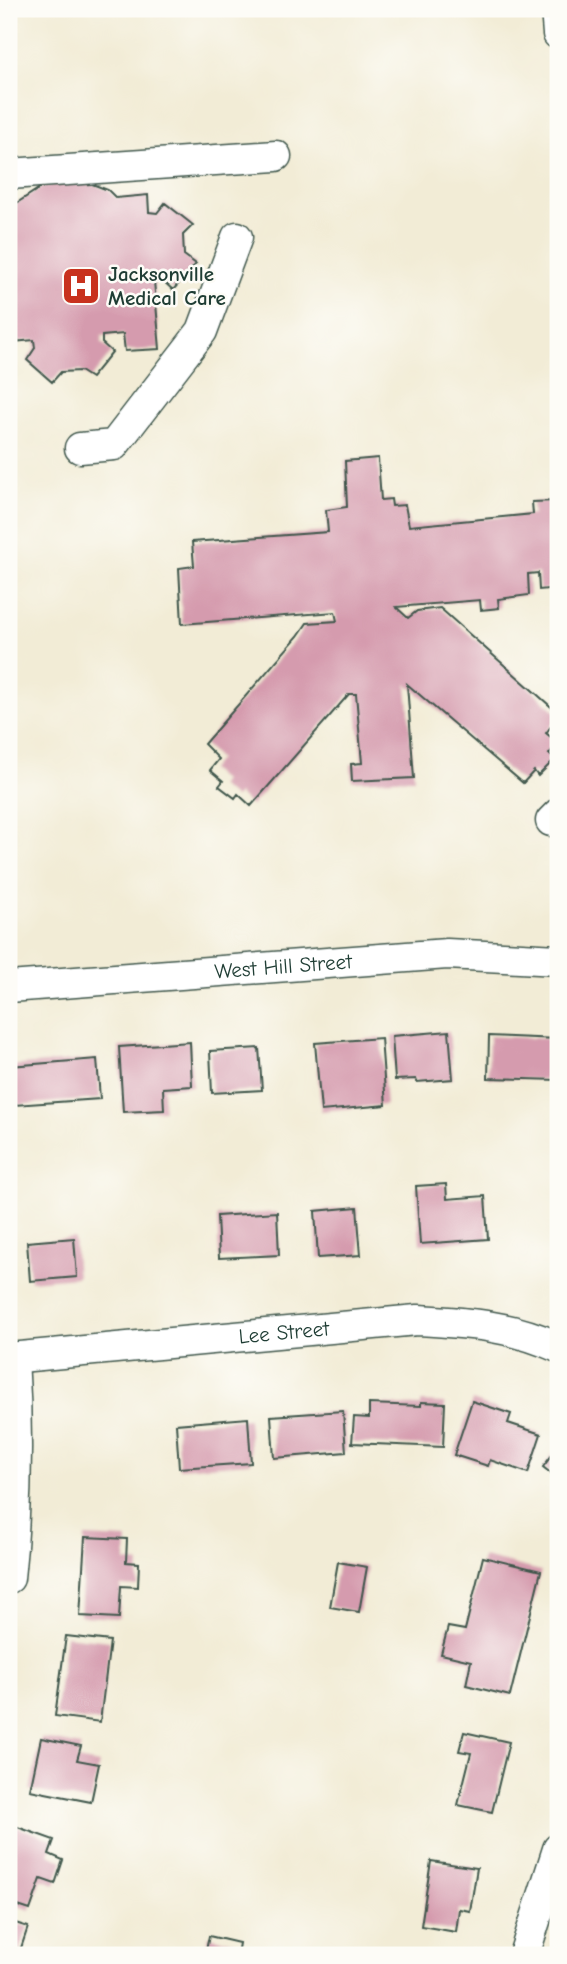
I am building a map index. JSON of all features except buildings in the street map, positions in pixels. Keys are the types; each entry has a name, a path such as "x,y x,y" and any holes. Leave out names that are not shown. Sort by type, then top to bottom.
{"street":[{"path":"556,9 558,34"},
{"path":"9,174 276,156"},
{"path":"79,448 114,445 202,331 236,237"},
{"name":"West Hill Street","path":"9,987 447,954 558,960"},
{"name":"Lee Street","path":"11,1357 417,1321 473,1323 528,1334 558,1347"},
{"path":"9,1578 16,1434 11,1357"},
{"path":"524,1955 558,1849"}],"place":[{"name":"Jacksonville Medical Care","path":"81,286"}]}
